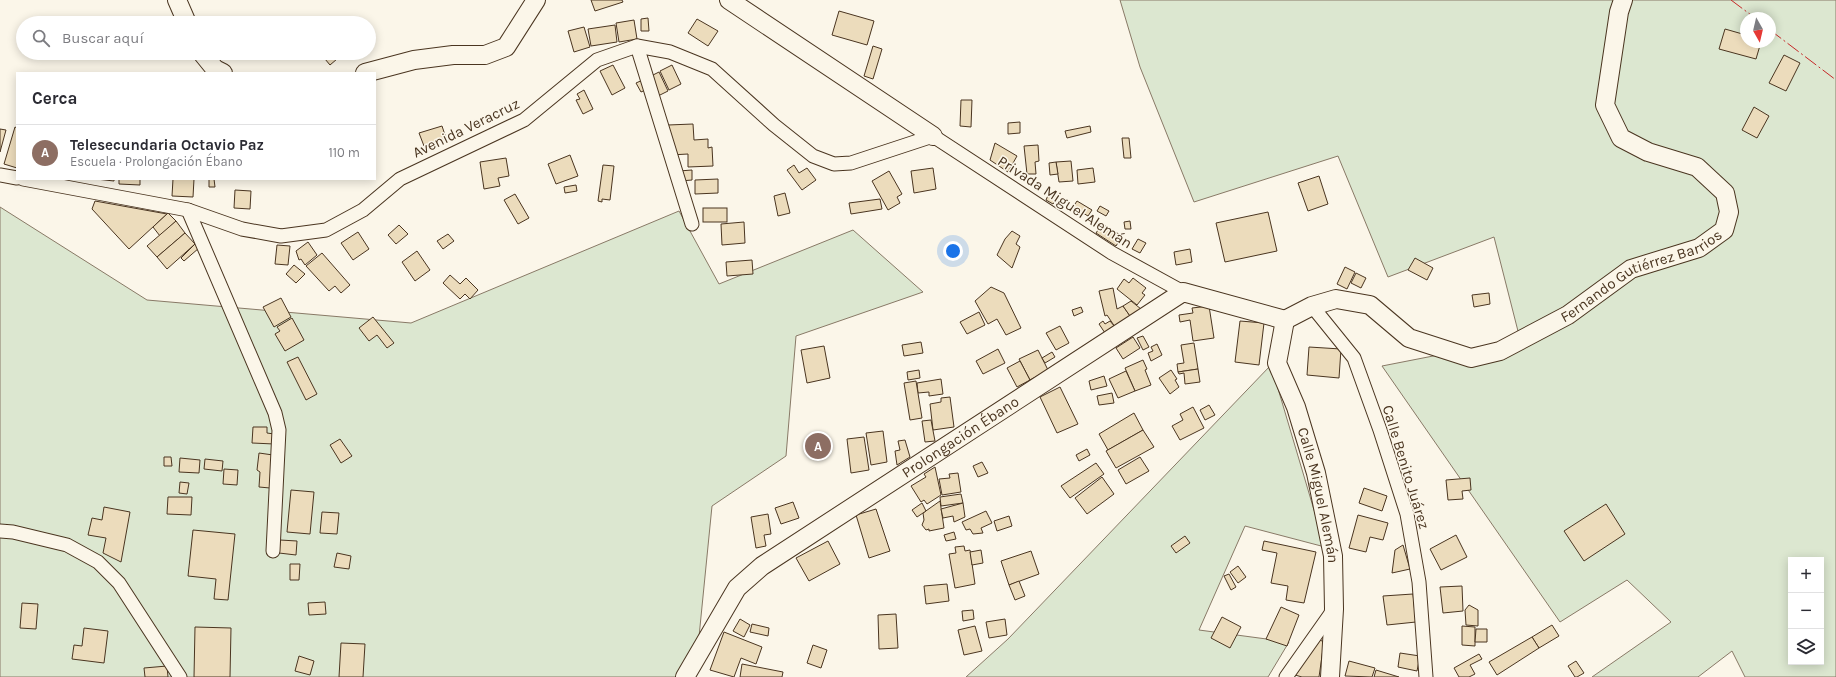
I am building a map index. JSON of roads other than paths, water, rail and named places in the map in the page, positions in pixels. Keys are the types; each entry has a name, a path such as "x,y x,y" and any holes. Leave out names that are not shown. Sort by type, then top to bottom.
{"street":[{"path":"177,0 184,16"},
{"path":"369,72 414,60 454,55 486,55 506,47 536,0"},
{"path":"729,0 933,136"},
{"name":"Fernando Gutiérrez Barrios","path":"1285,320 1312,306 1336,300 1370,305 1409,338 1470,358 1500,351 1568,315 1631,269 1699,248 1724,230 1729,212 1725,193 1697,167 1648,152 1621,138 1605,105 1623,0"},
{"path":"637,46 692,224"},
{"name":"Avenida Veracruz","path":"28,180 188,210 242,229 281,236 326,230 363,210 400,179 524,120 597,60 637,46 670,52 712,69 774,125 813,156 834,164 851,163 933,136"},
{"path":"208,60 215,69 221,72"},
{"name":"Privada Miguel Alemán","path":"933,136 1112,253 1183,292"},
{"path":"0,175 16,178"},
{"path":"188,210 275,413 279,430 273,551"},
{"path":"1183,292 1285,320"},
{"name":"Prolongación Ébano","path":"685,677 737,588 762,566 1183,292"},
{"name":"Calle Benito Juárez","path":"1312,306 1354,358 1380,430 1404,506 1419,582 1426,677"},
{"name":"Calle Miguel Alemán","path":"1285,320 1276,363 1296,407 1316,473 1333,556 1334,609 1330,677"},
{"path":"0,531 13,532 67,545 98,562 119,583 180,677"},
{"path":"1286,677 1334,609"}],"place":[{"name":"Telesecundaria Octavio Paz","path":"818,446"}]}
